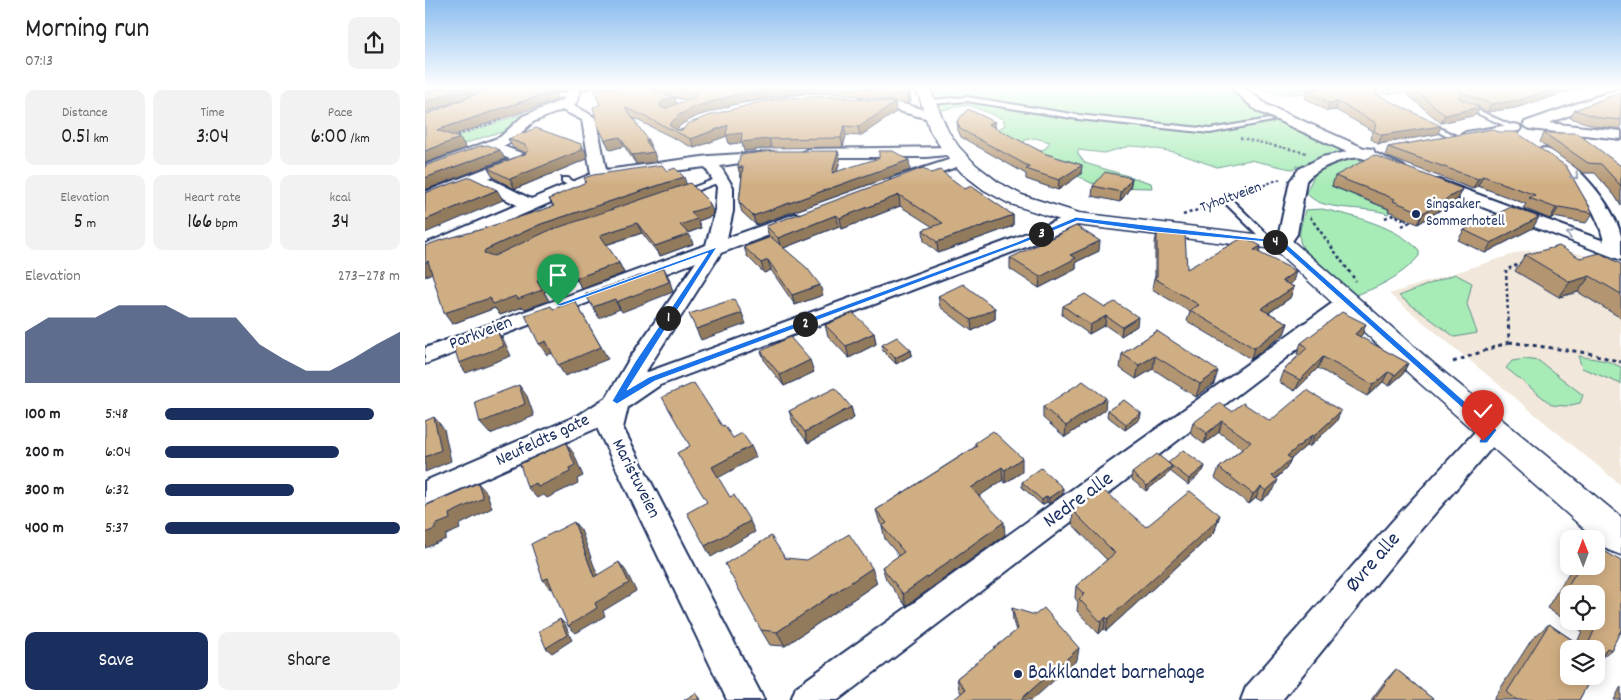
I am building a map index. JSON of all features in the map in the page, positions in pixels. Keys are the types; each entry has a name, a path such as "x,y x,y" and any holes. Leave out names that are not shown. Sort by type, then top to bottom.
{"street":[{"path":"425,170 505,140 526,121"},
{"path":"589,121 599,176"},
{"path":"938,121 956,156 991,186 1015,199 1076,219 1155,230 1275,242 1353,292 1492,430 1621,539"},
{"path":"1290,121 1424,179 1619,252"},
{"path":"1542,121 1530,125 1621,135"},
{"path":"1428,142 1456,138 1518,135 1568,169 1589,192 1604,215 1619,252"},
{"path":"425,198 524,159 491,146"},
{"path":"1275,242 1288,234 1298,181 1305,172 1327,160 1390,148"},
{"path":"425,251 531,206 571,183 599,176 715,171 785,154 926,153 956,156"},
{"path":"878,189 941,165 956,156"},
{"name":"Maristuveien","path":"715,171 725,187 724,211 715,248 638,364 617,401 609,428 746,700"},
{"path":"477,178 531,206"},
{"name":"Parkveien","path":"425,356 814,212"},
{"name":"Neufeldts gate","path":"425,494 589,422 617,401 652,379 1019,243 1076,219"},
{"name":"Nedre alle","path":"809,700 1353,292"},
{"name":"Øvre alle","path":"1259,700 1406,526 1492,430"}],"lane":[{"path":"1110,121 1210,132 1269,121"},
{"path":"1420,121 1456,138"},
{"path":"1492,121 1518,135"},
{"path":"677,195 715,171"},
{"path":"1227,200 1275,242"}],"path":[{"path":"446,139 498,121"},
{"path":"1273,146 1308,153"},
{"name":"Tyholtveien","path":"1182,215 1227,200 1297,170 1305,172"},
{"path":"1307,211 1353,292"},
{"path":"1385,218 1393,215 1410,222 1402,226"},
{"path":"1509,342 1506,270 1526,261"},
{"path":"1453,362 1509,342 1588,352 1621,362"}],"shaded area":[{"path":"1550,249 1577,253 1621,266 1621,485 1389,294 1523,251"}],"green space":[{"path":"503,121 519,121 509,131 493,134 446,150 461,153 492,142 489,139 502,136 490,144 442,162 439,161 451,156 438,152 425,156 425,147"},
{"path":"1004,121 1284,121 1344,150 1303,167 1296,166 1297,168 1291,169 1250,160 1217,167 1174,152 1144,147 1130,146 1104,153 1078,150 1078,154 1085,163 1151,183 1152,188 1108,187 1091,183 1034,153 1046,148 1050,142 1035,138 1025,140 1023,144 994,132 1005,125"},
{"path":"1360,157 1415,180 1367,166 1331,186 1390,210 1388,214 1378,211 1332,206 1312,199 1306,192 1315,174 1326,167"},
{"path":"1322,209 1348,215 1386,228 1398,234 1419,250 1419,256 1413,263 1389,280 1352,296 1308,256 1300,241 1300,230 1305,210"},
{"path":"1455,274 1472,283 1467,304 1477,333 1455,337 1399,296"},
{"path":"1578,356 1607,361 1621,367 1621,384 1582,368"},
{"path":"1525,359 1539,361 1583,395 1580,403 1566,406 1552,405 1506,368 1512,361"}],"building":[{"path":"425,121 465,121 437,130 460,138 425,151"},
{"path":"596,121 635,121 654,152 632,155 620,137 605,140"},
{"path":"653,121 673,121 669,125 677,130 683,130 687,124 696,121 868,121 858,127 844,126 841,138 769,139 741,142 742,133 726,135 728,125 691,139"},
{"path":"957,121 992,121 995,122 988,124 1046,154 1082,165 1059,180 1026,169 1030,167 960,129"},
{"path":"1372,121 1430,121 1441,126 1382,135 1374,131 1376,123"},
{"path":"536,128 581,144 582,150 510,179 488,168 525,154 529,150 525,145 508,139"},
{"path":"1492,129 1499,132 1516,132 1566,166 1593,213 1556,208 1529,198 1535,195 1483,176 1478,179 1388,147"},
{"path":"1544,133 1577,133 1621,166 1621,186 1601,164 1588,163"},
{"path":"488,145 500,150 425,178 425,166 480,146"},
{"path":"771,151 838,151 832,173 879,158 879,151 893,151 909,160 753,216 739,202 743,167 738,167 740,155"},
{"path":"1374,155 1463,189 1423,213 1393,201 1395,199 1335,176"},
{"path":"662,165 667,171 675,168 684,177 541,224 485,250 484,253 494,256 548,231 690,183 709,202 708,207 691,212 697,219 680,225 689,234 655,246 637,223 600,235 619,263 576,278 571,270 537,281 542,290 518,299 516,296 493,304 490,298 444,313 428,261 425,263 425,246 554,206 549,199 586,182 584,178"},
{"path":"923,168 931,173 940,170 965,189 971,186 1013,215 937,242 923,230 943,223 899,195 840,218 836,215 778,238 766,226"},
{"path":"1105,172 1132,178 1121,192 1093,186"},
{"path":"470,177 497,190 425,220 425,193"},
{"path":"1511,207 1539,217 1491,243 1464,230"},
{"path":"1076,226 1100,241 1070,255 1076,258 1040,277 1010,258"},
{"path":"1157,232 1185,234 1187,269 1244,237 1261,246 1254,250 1296,271 1282,281 1294,287 1261,309 1288,323 1254,348 1190,310 1199,305 1154,278 1157,276"},
{"path":"771,237 807,268 820,285 792,295 768,260 761,263 744,247"},
{"path":"1559,246 1580,258 1600,253 1621,264 1621,294 1590,276 1570,282 1525,255"},
{"path":"664,268 669,282 616,302 615,299 593,307 585,294"},
{"path":"963,284 995,308 971,320 938,296"},
{"path":"1085,294 1105,307 1115,302 1138,317 1122,327 1106,316 1090,325 1063,306"},
{"path":"734,299 742,313 696,329 689,314"},
{"path":"575,301 601,347 558,365 546,341 539,344 525,315 551,306 553,309"},
{"path":"1342,312 1366,324 1355,334 1408,363 1395,375 1388,372 1373,385 1323,357 1300,380 1283,371 1308,347 1301,343"},
{"path":"853,313 874,333 846,346 825,325"},
{"path":"497,331 504,346 459,363 454,347"},
{"path":"1157,331 1218,371 1200,384 1155,356 1139,365 1122,354"},
{"path":"790,337 810,360 780,375 761,351"},
{"path":"897,337 911,350 895,358 882,345"},
{"path":"1083,381 1106,398 1066,426 1043,407"},
{"path":"694,383 722,426 724,425 733,438 742,433 751,446 712,467 730,497 734,495 750,521 705,546 687,513 707,502 677,453 690,446 662,397"},
{"path":"519,385 525,404 480,423 475,402"},
{"path":"835,388 851,407 805,432 789,411"},
{"path":"1307,390 1341,411 1314,436 1312,435 1287,456 1291,459 1272,476 1278,480 1266,491 1261,487 1253,494 1219,468 1251,442 1222,421 1207,433 1193,423 1220,403 1232,411 1243,403 1270,421"},
{"path":"1124,400 1141,413 1126,424 1108,410"},
{"path":"434,417 441,450 425,457 425,421"},
{"path":"993,431 1022,458 1005,470 1002,467 971,488 1004,522 903,594 882,567 904,552 882,526 887,523 876,510 977,446 975,443"},
{"path":"566,443 575,465 569,468 570,472 538,487 536,483 527,487 520,464"},
{"path":"1183,450 1205,466 1189,479 1168,463"},
{"path":"1157,454 1172,466 1147,486 1132,473"},
{"path":"1041,468 1063,488 1049,498 1047,496 1042,500 1022,482"},
{"path":"478,483 483,498 449,514 450,519 435,525 435,529 425,533 425,506"},
{"path":"1102,489 1146,527 1190,491 1220,515 1216,519 1218,520 1108,619 1106,617 1101,622 1079,599 1084,594 1076,586 1115,553 1073,511"},
{"path":"574,522 594,577 619,562 629,583 595,603 597,608 568,626 548,578 543,580 531,544"},
{"path":"849,534 872,568 777,632 761,630 725,564 771,536 785,558 807,560"},
{"path":"1605,551 1621,561 1621,630 1611,650 1607,648 1605,651 1605,640 1590,640 1594,630 1605,630 1605,585 1568,585 1574,575 1605,575"},
{"path":"1012,608 1035,615 1044,608 1079,648 1020,700 953,700 965,690 957,678 1018,629"},
{"path":"560,619 567,635 546,648 539,631"},
{"path":"1549,624 1572,640 1560,640 1560,685 1587,685 1579,700 1517,700 1507,692"},
{"path":"1396,669 1434,700 1373,700"},
{"path":"696,693 699,700 684,700"}],"place":[{"name":"Singsaker Sommerhotell","path":"1416,214"},
{"name":"Bakklandet barnehage","path":"1018,674"}],"route":[{"path":"558,305 715,248 638,364 617,401 652,379 1019,243 1076,219 1155,230 1268,240 1281,243 1299,258 1492,430 1483,441"}]}
